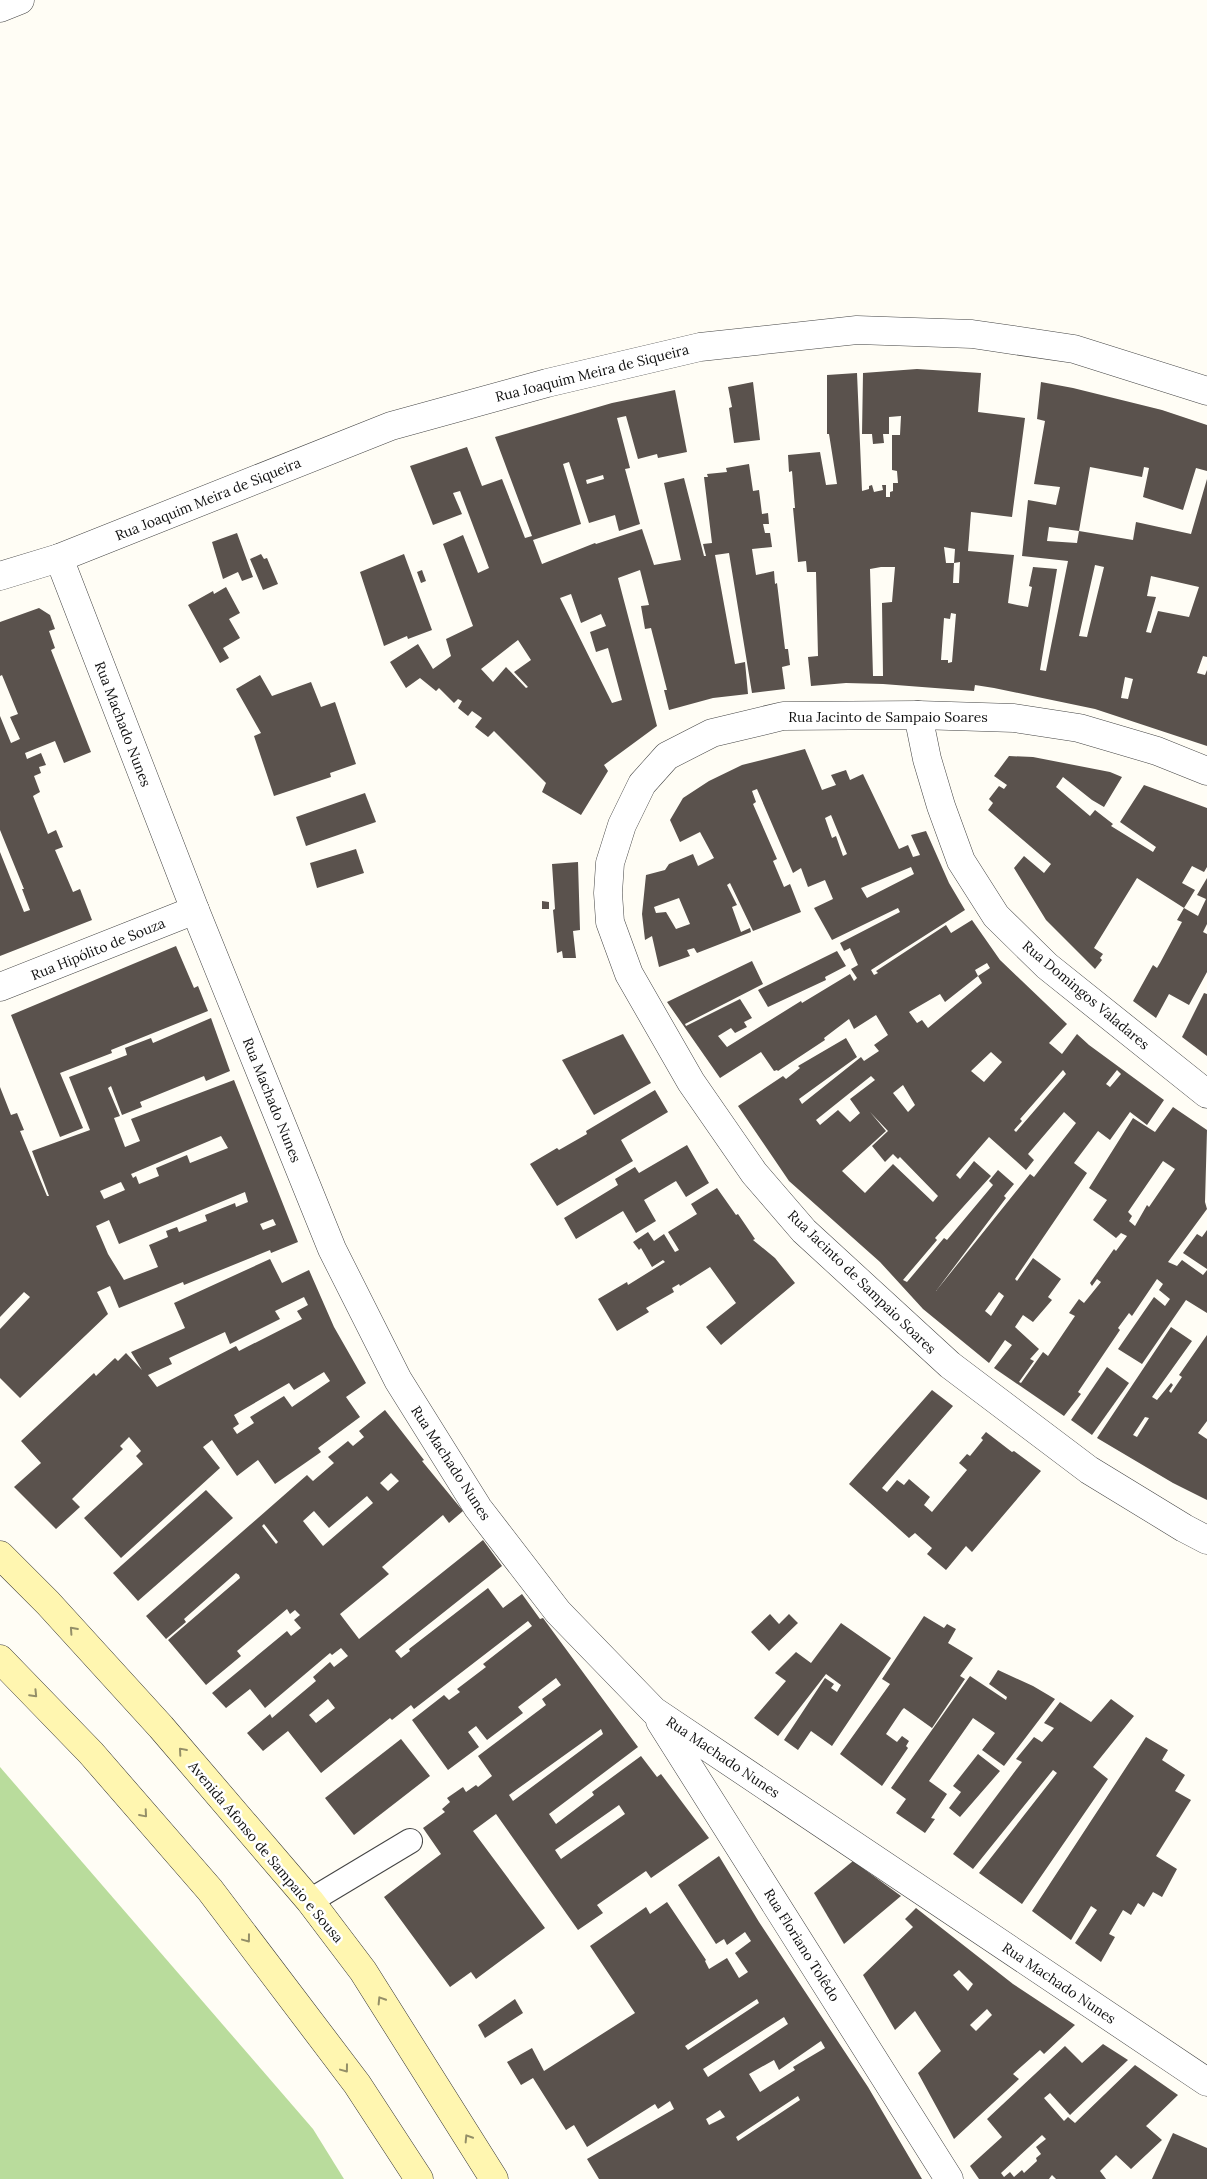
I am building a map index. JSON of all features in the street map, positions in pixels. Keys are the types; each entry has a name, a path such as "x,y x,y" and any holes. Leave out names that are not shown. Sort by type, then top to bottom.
{"main road":[{"name":"Avenida Afonso de Sampaio e Sousa","path":"0,1554 48,1603 161,1727 310,1901 363,1971 494,2179"},
{"path":"0,1659 91,1752 210,1890 357,2084 419,2179"}],"street":[{"path":"0,8 20,0"},
{"name":"Rua Joaquim Meira de Siqueira","path":"0,576 59,558 391,426 547,383 700,347 857,330 972,334 1074,349 1207,391"},
{"name":"Rua Machado Nunes","path":"59,558 195,910 332,1249 398,1380 478,1508 552,1605 654,1711 1207,2082"},
{"name":"Rua Jacinto de Sampaio Soares","path":"1207,770 1157,751 1078,728 1014,718 918,715 783,716 712,732 667,756 642,784 622,825 610,863 608,893 610,922 629,974 691,1082 754,1173 804,1230 950,1366 1089,1470 1207,1540"},
{"name":"Rua Domingos Valadares","path":"918,715 930,769 961,861 996,916 1047,966 1207,1094"},
{"name":"Rua Hipólito de Souza","path":"0,987 195,910"},
{"name":"Rua Floriano Tolêdo","path":"654,1711 949,2179"}],"lane":[{"path":"310,1901 410,1841"}],"green space":[{"path":"0,1767 313,2129 344,2179 0,2179"}],"building":[{"path":"917,369 981,373 978,412 1025,418 1012,517 971,512 968,551 1014,555 1008,603 1017,605 1028,607 1032,587 1029,586 1033,567 1057,569 1040,670 1046,671 1068,561 1022,556 1028,500 1056,505 1060,487 1034,484 1045,421 1037,419 1041,382 1162,410 1207,425 1207,471 1196,468 1183,510 1143,497 1149,468 1144,467 1142,477 1090,467 1079,531 1133,540 1136,522 1191,534 1207,479 1207,657 1203,656 1197,673 1205,675 1207,670 1207,746 1095,709 975,685 974,691 883,684 846,683 811,686 808,657 818,656 816,572 807,572 806,561 798,562 792,471 789,472 788,455 820,452 826,485 837,484 829,434 827,434 827,375 857,373 862,491 869,489 869,486 872,485 874,492 883,490 882,485 886,485 886,497 890,497 890,492 893,491 893,483 898,483 897,471 892,470 892,435 900,435 901,416 889,417 889,434 883,434 884,443 873,444 872,434 862,434 863,373","holes":["1049,527 1079,531 1077,543 1047,541","944,547 955,549 954,563 946,563","960,562 959,583 953,583 954,563","1095,565 1104,567 1087,637 1079,636","895,567 892,602 882,603 883,676 873,676 870,569","1151,576 1199,587 1189,617 1158,611 1151,633 1146,632 1156,597 1147,596","951,613 956,614 952,662 948,663 948,660 941,660 944,618 950,619","1125,677 1133,679 1128,699 1121,698"]},
{"path":"753,382 760,440 734,443 729,408 732,407 728,387"},
{"path":"675,390 687,452 658,458 657,454 638,459 626,416 617,418 630,468 625,469 640,524 619,531 615,515 589,523 569,462 563,464 581,524 533,540 542,564 595,543 642,529 654,565 681,560 664,483 684,478 704,556 706,556 703,544 712,543 704,477 708,477 707,474 727,472 726,468 749,464 753,491 759,490 762,514 768,513 769,524 763,524 765,533 770,533 772,547 752,549 756,575 774,571 785,649 788,649 790,665 782,667 785,689 752,693 729,553 715,555 735,664 745,662 748,694 713,698 669,710 664,690 667,690 651,628 645,629 641,606 649,605 640,570 618,578 657,726 604,765 608,771 581,815 542,792 546,783 494,731 488,737 475,727 482,718 472,711 468,716 458,708 462,701 458,699 454,703 439,688 436,691 420,678 406,688 390,662 418,644 433,669 451,656 446,639 473,626 443,544 463,535 478,573 489,568 460,491 453,493 462,514 433,525 410,466 467,447 482,486 502,479 525,538 532,536 495,437 612,403","holes":["603,475 604,479 587,484 586,480","571,594 581,623 601,614 606,626 590,632 596,652 608,648 622,700 612,703 560,598","518,640 531,660 514,672 528,687 526,688 506,667 493,682 481,669"]},
{"path":"237,533 253,577 242,581 238,572 223,579 212,542"},
{"path":"261,554 264,559 267,558 278,584 263,590 250,559"},
{"path":"404,554 432,630 408,639 407,636 384,646 360,572"},
{"path":"422,570 426,581 421,583 417,572"},
{"path":"226,587 240,613 229,619 240,638 223,648 229,658 220,663 188,605 213,591 214,594"},
{"path":"39,608 50,615 55,629 49,631 55,648 51,650 91,752 64,763 55,741 25,753 27,759 41,753 46,765 39,767 41,773 34,776 40,792 33,796 48,834 56,830 63,847 55,850 73,892 80,889 92,920 0,956 0,852 24,912 30,910 22,889 24,889 0,830 0,716 11,743 20,739 10,717 18,714 2,675 0,676 0,622"},
{"path":"260,675 272,696 311,682 321,707 335,702 356,764 330,773 331,777 274,796 254,736 261,733 236,689"},
{"path":"805,749 822,790 836,785 831,775 846,770 850,780 863,774 899,849 908,845 913,857 920,855 911,835 926,831 949,883 965,910 871,970 874,975 878,973 876,971 946,925 951,933 972,920 1000,960 1067,1024 1049,1043 1062,1054 1077,1034 1089,1045 1164,1100 1147,1125 1130,1112 1110,1140 1098,1131 1074,1163 1087,1173 1015,1279 1017,1281 1033,1258 1061,1279 1048,1297 1052,1300 1033,1322 1023,1315 1015,1327 1039,1349 1030,1359 1034,1361 1019,1382 1021,1383 1043,1352 1048,1356 1075,1316 1069,1313 1079,1299 1084,1303 1101,1282 1097,1279 1092,1286 1090,1283 1114,1249 1116,1251 1127,1236 1121,1233 1116,1238 1093,1220 1107,1200 1089,1188 1133,1118 1155,1132 1173,1107 1207,1130 1205,1202 1207,1209 1168,1262 1177,1266 1182,1260 1203,1275 1207,1270 1207,1313 1186,1300 1142,1364 1118,1349 1154,1297 1165,1306 1170,1299 1159,1290 1163,1284 1157,1279 1132,1316 1129,1313 1118,1328 1120,1330 1078,1392 1081,1394 1064,1416 994,1368 1012,1345 1005,1340 989,1363 923,1309 880,1262 789,1181 738,1106 783,1076 786,1079 800,1068 798,1066 846,1038 857,1057 799,1099 802,1104 861,1057 864,1061 879,1051 874,1045 888,1035 876,1015 854,1029 849,1019 824,1038 825,1040 778,1071 774,1071 761,1052 720,1078 667,1002 752,961 763,984 685,1024 686,1026 740,999 752,1018 744,1022 747,1027 735,1033 731,1028 718,1036 727,1047 801,1001 802,1003 850,974 854,981 857,978 851,969 858,965 850,948 844,951 840,943 900,912 898,908 832,940 814,908 833,899 825,880 808,887 801,868 793,873 757,789 752,791 756,802 753,804 777,859 773,861 784,887 790,884 801,912 753,931 730,883 727,885 737,905 732,907 741,932 750,928 751,932 697,953 694,948 687,950 690,956 659,967 652,936 645,940 642,914 646,875 665,870 669,864 693,854 698,866 714,858 700,832 680,842 670,820 683,798 709,781 742,765","holes":["831,815 847,854 843,856 836,836 832,838 825,818","911,867 914,874 867,898 861,888","679,898 690,924 676,929 666,912 656,913 654,907","987,963 990,968 978,976 975,970","978,976 982,983 928,1028 922,1020 917,1023 909,1012 940,994 945,1002","991,1052 1002,1062 984,1082 971,1071","1063,1070 1066,1074 1016,1132 1014,1130 1022,1121 1020,1119","1117,1070 1121,1074 1110,1087 1106,1084","871,1076 875,1080 850,1099 860,1113 850,1122 838,1110 820,1125 816,1120","903,1085 915,1105 908,1112 893,1093","870,1112 888,1131 872,1146 885,1162 893,1154 898,1159 900,1157 938,1196 933,1202 893,1164 865,1193 842,1171 886,1131","1064,1112 1076,1123 1034,1177 1030,1174 936,1291 1006,1198 1004,1196 1014,1184 998,1170 989,1181 993,1185 947,1240 944,1238 907,1282 903,1280 937,1240 935,1238 991,1176 974,1161 960,1179 956,1175 989,1137 1026,1170 1034,1160 1028,1154","1163,1161 1175,1169 1149,1207 1147,1205 1135,1226 1129,1221 1132,1216 1128,1212","999,1292 1004,1296 991,1316 985,1311"]},
{"path":"1009,756 1033,757 1110,772 1122,777 1104,807 1063,777 1056,787 1090,816 1095,810 1113,824 1111,826 1153,852 1156,847 1120,822 1144,785 1207,808 1207,867 1204,872 1192,866 1182,883 1195,890 1184,908 1137,878 1094,948 1103,954 1100,958 1102,960 1095,969 1046,920 1014,868 1024,856 1044,873 1051,864 988,810 993,803 989,799 999,786 1004,789 1007,785 994,776"},
{"path":"365,793 376,822 306,846 296,817"},
{"path":"356,849 364,873 317,888 310,863"},
{"path":"578,862 580,930 573,931 576,958 563,958 562,951 557,953 553,910 555,909 552,864"},
{"path":"1207,878 1207,924 1203,932 1207,934 1207,972 1189,1005 1169,994 1156,1018 1133,1001 1153,965 1157,968 1160,963 1182,922 1177,920 1184,908 1198,916 1206,899 1197,895"},
{"path":"542,901 549,902 549,909 542,909"},
{"path":"176,946 194,988 198,986 208,1011 111,1050 112,1053 60,1073 83,1128 60,1137 11,1015"},
{"path":"837,951 846,966 825,977 826,980 768,1007 758,990"},
{"path":"1204,993 1207,994 1207,1056 1182,1037"},
{"path":"211,1018 230,1071 206,1081 204,1076 140,1102 142,1107 122,1115 111,1086 108,1088 120,1116 114,1118 125,1147 140,1141 131,1119 234,1080 298,1242 271,1253 270,1250 184,1285 183,1282 119,1308 110,1286 97,1292 108,1314 20,1398 0,1378 0,1329 30,1297 24,1292 0,1317 0,1087 11,1115 17,1113 24,1130 20,1131 47,1196 49,1196 32,1151 90,1130 69,1077 127,1055 125,1048 151,1038 153,1043","holes":["221,1136 228,1148 190,1163 187,1155 156,1168 159,1176 139,1184 136,1176 133,1178 131,1174","121,1182 125,1190 104,1199 100,1191","245,1192 248,1202 236,1207 235,1203 205,1215 207,1221 179,1232 177,1227 166,1231 168,1237 149,1245 158,1267 124,1280 108,1254 96,1226 109,1220 119,1244","273,1219 276,1225 263,1230 260,1224"]},
{"path":"623,1034 651,1083 594,1115 562,1060"},
{"path":"655,1090 668,1112 621,1140 633,1161 557,1206 530,1164 557,1148 559,1150 587,1134 586,1131"},
{"path":"687,1145 709,1183 686,1197 676,1181 644,1200 656,1221 636,1233 623,1211 576,1239 564,1218 618,1185 615,1179 635,1167 639,1173"},
{"path":"717,1188 736,1215 738,1214 755,1239 753,1240 775,1258 795,1283 721,1345 706,1327 736,1303 710,1267 680,1286 679,1284 672,1288 674,1292 646,1308 649,1312 617,1331 598,1299 627,1282 628,1285 665,1262 663,1260 652,1267 641,1248 639,1250 633,1242 648,1232 654,1241 664,1234 675,1252 679,1250 668,1232 697,1214 691,1204"},
{"path":"1207,1230 1207,1269 1183,1253 1197,1234 1202,1237"},
{"path":"270,1259 282,1283 309,1270 334,1327 366,1383 346,1397 360,1417 318,1448 321,1452 275,1484 258,1460 237,1476 212,1440 203,1447 220,1468 121,1558 84,1518 143,1464 136,1456 141,1451 129,1437 120,1446 123,1449 72,1499 80,1507 56,1529 14,1487 41,1463 21,1441 94,1373 96,1376 115,1358 118,1361 126,1353 142,1370 131,1352 185,1328 174,1303","holes":["304,1297 308,1305 297,1311 302,1319 239,1351 236,1346 157,1387 148,1375 172,1364 169,1358 225,1332 230,1344 280,1319 275,1311","324,1372 330,1381 292,1407 284,1396 250,1417 254,1423 237,1434 233,1428 239,1424 234,1415 289,1383 294,1390"]},
{"path":"1171,1327 1192,1341 1152,1397 1157,1400 1171,1383 1173,1385 1169,1391 1171,1393 1182,1377 1179,1375 1207,1335 1207,1421 1198,1433 1207,1439 1207,1500 1173,1483 1097,1438","holes":["1145,1417 1149,1418 1137,1437 1133,1435"]},
{"path":"1107,1367 1129,1383 1092,1435 1071,1420"},
{"path":"932,1390 953,1406 882,1488 887,1492 897,1480 904,1485 909,1479 930,1497 924,1505 932,1512 967,1470 959,1463 967,1454 970,1456 983,1440 981,1438 986,1432 1041,1471 972,1552 966,1546 946,1570 927,1554 932,1548 915,1533 909,1538 849,1484"},
{"path":"385,1410 424,1460 422,1461 463,1511 449,1523 443,1515 382,1567 389,1574 340,1614 359,1639 483,1540 502,1566 395,1651 401,1658 410,1651 409,1649 488,1588 503,1608 522,1594 540,1619 543,1618 638,1747 549,1814 556,1824 594,1795 592,1792 641,1756 657,1777 661,1774 709,1838 651,1878 646,1871 597,1905 603,1913 578,1930 496,1814 473,1831 545,1928 476,1979 471,1972 450,1987 384,1897 441,1854 423,1828 445,1812 442,1809 450,1802 447,1798 463,1787 466,1792 476,1785 478,1787 492,1776 478,1756 546,1705 542,1699 561,1685 556,1678 518,1707 523,1713 487,1740 476,1726 468,1732 479,1747 448,1770 412,1720 444,1695 449,1700 460,1692 457,1689 486,1667 483,1664 532,1626 528,1621 414,1709 411,1705 392,1720 390,1718 321,1773 288,1731 263,1751 247,1733 270,1714 272,1718 316,1681 313,1677 330,1662 334,1667 348,1656 341,1648 332,1655 330,1653 265,1708 250,1689 226,1708 212,1693 287,1631 291,1636 301,1628 294,1620 300,1615 295,1610 290,1614 287,1609 237,1651 241,1656 206,1685 168,1640 240,1578 239,1575 236,1573 184,1619 186,1622 166,1639 146,1616 307,1475 313,1481 334,1463 328,1457 348,1441 353,1446 364,1437 359,1431","holes":["391,1473 399,1481 388,1491 380,1483","367,1496 373,1503 323,1546 303,1521 314,1511 329,1528","264,1524 278,1542 276,1544 262,1526","328,1699 335,1708 316,1723 309,1715","601,1729 603,1734 513,1801 509,1795","619,1805 625,1814 561,1859 555,1850"]},
{"path":"206,1490 233,1518 138,1601 113,1573"},
{"path":"770,1614 779,1624 789,1614 798,1623 769,1651 751,1632"},
{"path":"924,1616 944,1628 947,1624 956,1629 948,1643 973,1658 960,1676 965,1679 932,1728 904,1708 902,1710 886,1734 897,1742 902,1736 909,1741 906,1746 908,1748 882,1786 840,1754 890,1684 882,1679"},
{"path":"841,1623 891,1658 832,1746 811,1731 798,1750 784,1740 825,1678 834,1684 831,1688 837,1692 841,1685 826,1674 778,1736 754,1718 786,1681 775,1673 796,1652 811,1663"},
{"path":"998,1670 1033,1686 1055,1699 1004,1766 982,1750 995,1733 973,1718 929,1781 947,1794 931,1818 935,1819 925,1833 896,1813 906,1799 891,1788 970,1676 1006,1700 1007,1697 989,1684"},
{"path":"1111,1699 1134,1716 1093,1767 1108,1779 1022,1904 979,1873 1057,1773 1053,1770 973,1869 953,1854 1022,1762 1016,1759 1034,1737 1042,1742 1054,1728 1044,1723 1060,1702 1091,1722"},
{"path":"1146,1737 1168,1750 1162,1760 1185,1775 1175,1791 1191,1800 1156,1856 1177,1869 1162,1897 1153,1892 1144,1907 1138,1903 1131,1915 1123,1910 1109,1934 1115,1937 1101,1962 1075,1943 1097,1910 1091,1906 1071,1940 1032,1911"},
{"path":"401,1739 430,1776 354,1835 325,1798"},
{"path":"978,1754 1000,1771 960,1817 949,1808 961,1792 953,1786"},
{"path":"719,1856 759,1922 868,2087 922,2179 599,2179 587,2159 674,2109 670,2101 658,2109 655,2104 587,2147 574,2125 566,2130 533,2078 521,2085 507,2062 532,2048 544,2071 635,2013 590,1946 646,1907 650,1914 667,1902 706,1960 709,1969 727,1958 739,1978 748,1972 735,1953 751,1941 745,1932 727,1945 724,1939 716,1944 678,1885","holes":["757,1999 759,2003 688,2050 685,2046","784,2017 788,2024 708,2077 703,2069","821,2041 825,2048 793,2067 795,2070 760,2092 749,2074 774,2060 779,2070","798,2096 800,2100 738,2141 736,2137","720,2110 725,2117 709,2125 706,2119"]},
{"path":"853,1861 901,1896 844,1944 814,1893"},
{"path":"916,1908 1013,1984 1075,2025 1044,2054 1040,2050 1013,2074 1019,2079 954,2139 918,2073 941,2051 915,2011 895,2030 863,1975 913,1927 905,1919","holes":["959,1970 973,1984 968,1991 953,1975","987,2009 992,2015 976,2031 970,2025"]},
{"path":"515,1999 523,2013 485,2038 478,2025"},
{"path":"1103,2044 1128,2060 1070,2115 1050,2093 1044,2098 1064,2121 1068,2117 1075,2123 1135,2065 1178,2095 1146,2126 1162,2140 1131,2169 1116,2155 1100,2171 1106,2179 1056,2179 1052,2175 1049,2179 979,2179 970,2166 1002,2137 987,2119 1065,2046 1082,2063","holes":["1042,2135 1046,2139 1036,2147 1041,2154 1036,2158 1037,2161 1024,2173 1022,2170 1014,2177 1010,2172 1004,2177 1001,2173"]},
{"path":"1173,2133 1207,2148 1207,2179 1152,2179"}]}
